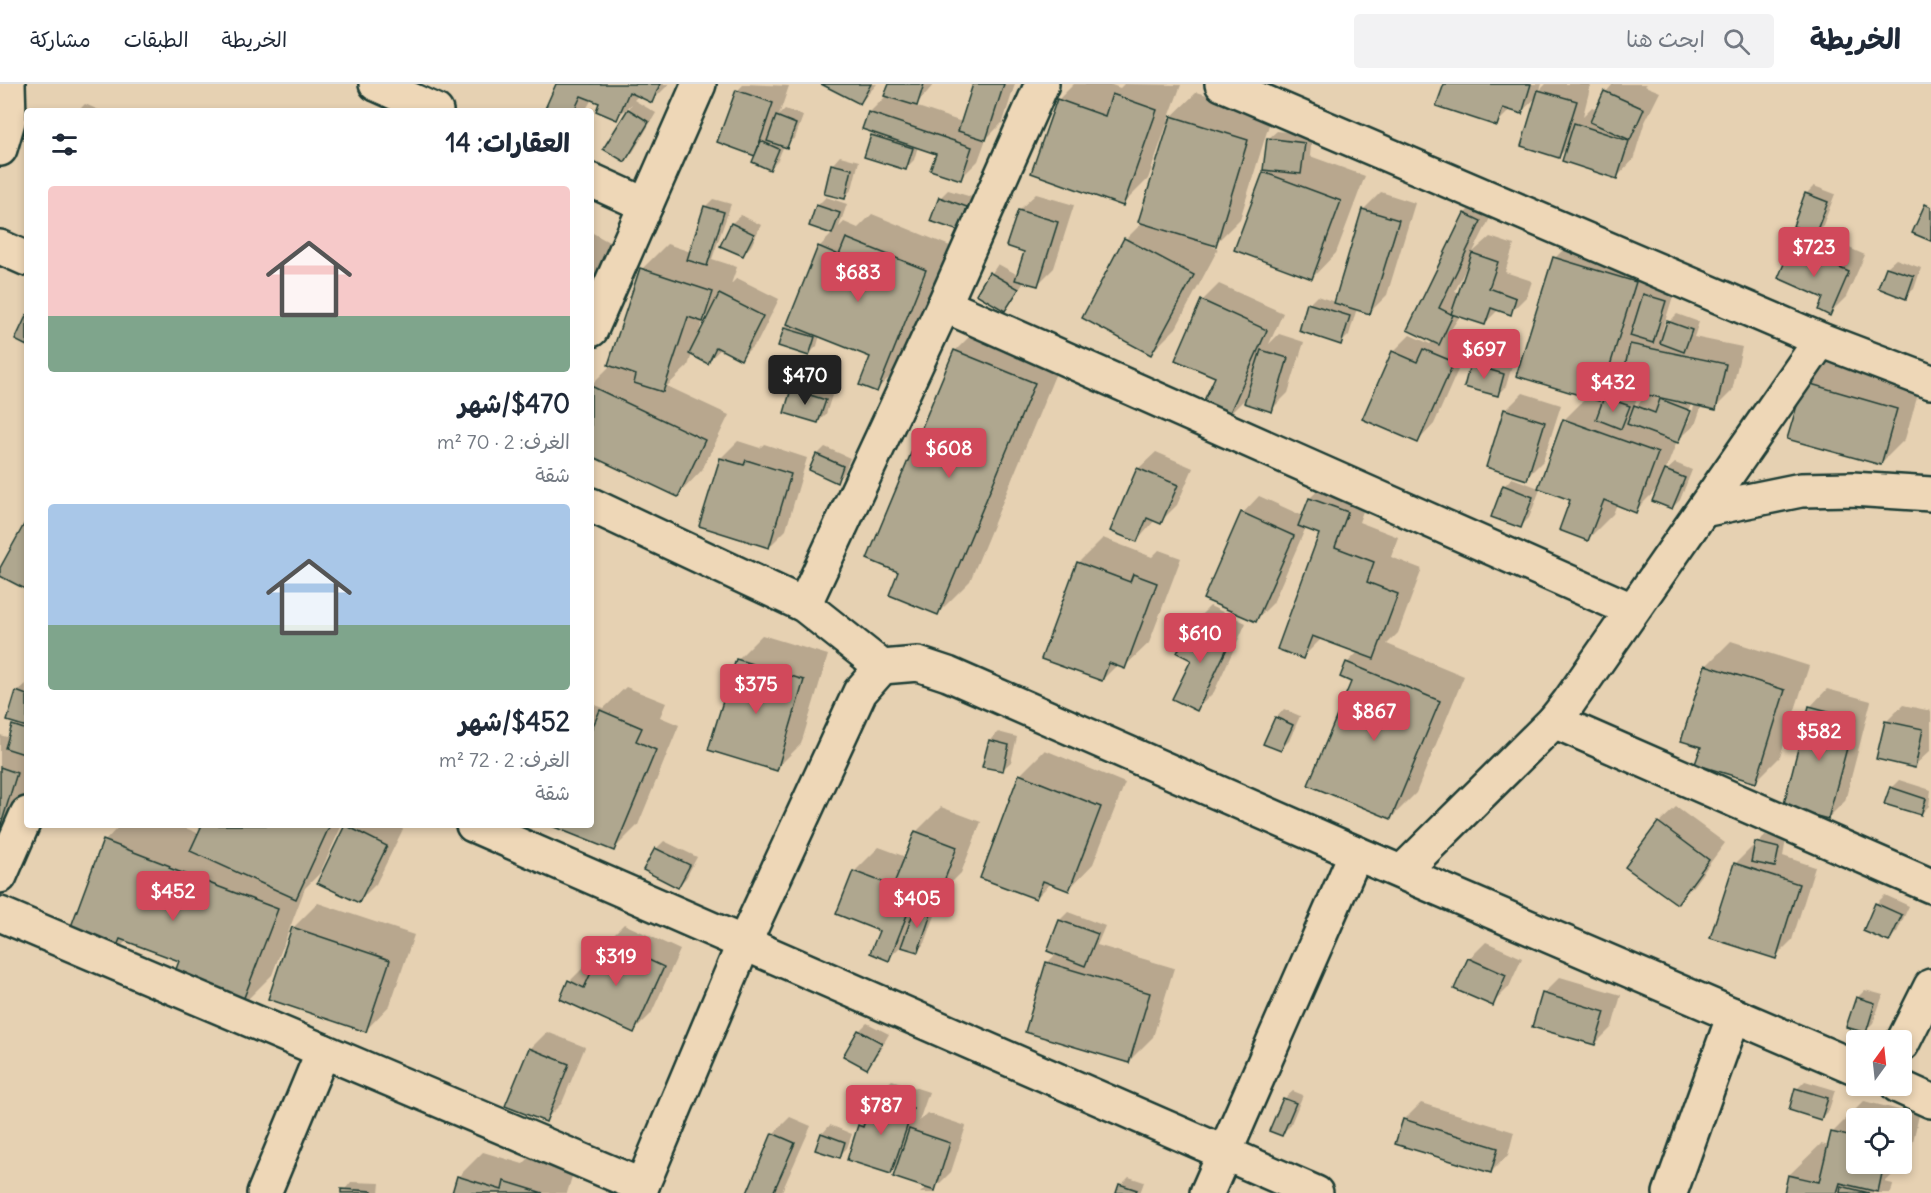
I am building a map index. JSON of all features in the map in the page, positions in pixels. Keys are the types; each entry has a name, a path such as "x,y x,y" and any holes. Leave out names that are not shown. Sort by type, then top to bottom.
{"street":[{"path":"0,149 9,118 8,84"},
{"path":"376,84 429,108"},
{"path":"594,323 699,84"},
{"path":"804,605 944,305 1042,84"},
{"path":"1222,84 1821,340 1931,382"},
{"path":"594,181 646,205"},
{"path":"0,247 24,258"},
{"path":"944,305 1632,610"},
{"path":"1402,872 1554,721 1821,340"},
{"path":"1703,510 1801,490 1863,489 1931,494"},
{"path":"594,507 804,605 882,667 918,664 948,674 1356,853 1846,1063"},
{"path":"0,915 323,1051 641,1190 744,943 860,692 882,667"},
{"path":"1554,721 1931,886"},
{"path":"0,876 24,821"},
{"path":"480,828 1316,1193"},
{"path":"1207,1193 1356,853"},
{"path":"1909,1030 1931,986"},
{"path":"1670,1193 1734,1015"},
{"path":"264,1193 323,1051"},
{"path":"1912,1092 1931,1101"}],"building":[{"path":"556,84 660,84 652,103 629,92 617,120 596,111 599,103 581,96 575,108 545,108"},
{"path":"821,84 871,84 860,104"},
{"path":"889,84 924,84 917,106 884,96"},
{"path":"973,84 1004,84 986,140 958,131"},
{"path":"1444,84 1531,84 1522,114 1503,108 1497,126 1436,106"},
{"path":"736,90 773,103 755,156 717,142"},
{"path":"1538,90 1577,101 1559,158 1521,146"},
{"path":"1604,91 1644,109 1630,140 1590,122"},
{"path":"1112,94 1157,110 1123,206 1031,173 1057,99 1105,116"},
{"path":"628,109 649,122 625,162 603,149"},
{"path":"868,112 972,147 961,180 930,170 936,154 862,129"},
{"path":"776,116 796,124 787,148 767,141"},
{"path":"1171,116 1248,140 1216,246 1138,222"},
{"path":"1574,123 1629,141 1617,179 1562,161"},
{"path":"871,135 913,148 906,170 864,157"},
{"path":"1267,138 1305,143 1301,174 1263,170"},
{"path":"761,141 779,149 770,170 752,162"},
{"path":"831,164 852,169 845,199 824,194"},
{"path":"1263,172 1341,201 1312,279 1234,250"},
{"path":"1805,193 1828,202 1815,235 1793,226"},
{"path":"939,197 967,207 959,231 930,221"},
{"path":"1925,204 1931,207 1931,241 1912,233"},
{"path":"816,205 840,213 832,234 809,226"},
{"path":"704,206 724,212 707,266 687,260"},
{"path":"1362,209 1399,220 1370,314 1334,303"},
{"path":"1018,210 1058,222 1038,286 1015,280 1024,252 1006,246"},
{"path":"1464,213 1481,221 1439,308 1453,315 1439,345 1407,330"},
{"path":"731,223 754,234 743,256 720,246"},
{"path":"846,238 926,270 877,392 859,385 870,357 787,324 818,246 839,255"},
{"path":"1124,238 1194,275 1151,355 1082,318"},
{"path":"1791,247 1849,272 1830,316 1818,310 1823,298 1778,278"},
{"path":"1472,253 1498,262 1489,288 1516,298 1511,315 1491,308 1485,325 1451,314"},
{"path":"1553,257 1636,282 1599,401 1516,376"},
{"path":"1886,267 1914,276 1906,299 1878,288"},
{"path":"640,268 713,292 703,322 688,317 663,392 634,383 636,375 608,365"},
{"path":"989,272 1019,289 1005,311 976,294"},
{"path":"719,294 763,316 741,360 716,347 708,364 689,354"},
{"path":"1643,294 1666,301 1653,343 1630,336"},
{"path":"1201,300 1267,330 1227,419 1201,407 1215,377 1175,360"},
{"path":"1307,303 1350,316 1341,345 1299,331"},
{"path":"24,320 24,344 15,340"},
{"path":"1667,321 1692,330 1684,352 1660,343"},
{"path":"784,328 815,337 809,356 778,346"},
{"path":"1630,344 1726,364 1716,410 1620,389"},
{"path":"1423,349 1454,362 1418,443 1362,419 1392,351 1417,362"},
{"path":"954,350 1035,383 938,615 889,595 898,572 867,559"},
{"path":"1261,350 1288,358 1272,412 1244,403"},
{"path":"1470,364 1504,374 1498,396 1464,387"},
{"path":"1804,382 1897,409 1881,465 1787,439"},
{"path":"594,387 705,440 678,497 594,457"},
{"path":"791,389 826,400 818,423 784,413"},
{"path":"1604,397 1630,406 1621,429 1596,419"},
{"path":"1660,399 1691,411 1678,443 1627,424 1634,405 1655,413"},
{"path":"1504,409 1545,422 1527,480 1486,467"},
{"path":"1563,419 1658,453 1636,513 1604,500 1588,541 1559,530 1570,500 1538,488"},
{"path":"816,454 843,466 837,483 809,470"},
{"path":"720,458 744,465 746,460 791,474 769,548 699,526"},
{"path":"1137,468 1178,485 1161,524 1147,518 1137,542 1110,531"},
{"path":"1665,470 1685,478 1672,509 1652,501"},
{"path":"1503,485 1533,497 1521,528 1491,517"},
{"path":"1309,498 1348,512 1335,547 1374,562 1367,582 1398,594 1374,659 1312,636 1303,659 1277,649 1319,534 1298,526"},
{"path":"1241,512 1294,536 1256,622 1203,599"},
{"path":"24,524 24,588 0,576 0,568"},
{"path":"1077,562 1130,582 1133,574 1157,583 1125,669 1109,663 1102,681 1041,659"},
{"path":"1192,622 1231,640 1197,711 1172,699 1191,660 1177,653"},
{"path":"736,659 804,680 777,771 708,750"},
{"path":"1346,662 1440,701 1391,819 1308,785 1351,682 1340,677"},
{"path":"1705,665 1785,690 1756,783 1695,764 1701,747 1681,741"},
{"path":"16,691 24,694 24,726 7,721"},
{"path":"1809,706 1855,718 1828,819 1783,807"},
{"path":"600,710 642,728 636,741 656,750 614,851 556,828 594,828 594,724"},
{"path":"1275,717 1293,725 1281,751 1263,744"},
{"path":"1885,721 1923,729 1915,768 1876,759"},
{"path":"12,725 24,729 24,754 5,748"},
{"path":"989,740 1009,745 1003,771 982,767"},
{"path":"0,767 17,773 0,828"},
{"path":"1019,774 1101,807 1069,891 1043,881 1036,899 980,878"},
{"path":"1890,787 1926,799 1921,815 1884,804"},
{"path":"1658,822 1709,860 1677,904 1625,867"},
{"path":"201,828 329,828 296,899 190,851"},
{"path":"344,828 351,828 387,846 359,903 317,883"},
{"path":"915,831 957,847 937,900 916,892 889,961 870,953 879,931 836,914 853,871 893,886"},
{"path":"103,840 170,866 169,868 278,909 240,1008 171,983 179,961 120,939 112,958 66,940"},
{"path":"1755,842 1779,848 1775,867 1751,862"},
{"path":"655,848 690,865 678,888 643,870"},
{"path":"1734,863 1799,884 1776,959 1710,938"},
{"path":"1875,903 1902,915 1889,942 1863,931"},
{"path":"916,905 932,911 918,952 901,947"},
{"path":"1059,920 1098,934 1085,966 1047,951"},
{"path":"292,927 390,960 366,1032 268,999"},
{"path":"606,940 664,967 634,1033 560,999 568,980 584,988"},
{"path":"1468,958 1506,975 1493,1006 1454,989"},
{"path":"1046,962 1150,993 1129,1063 1025,1032"},
{"path":"1542,993 1605,1012 1595,1045 1532,1027"},
{"path":"1856,997 1875,1003 1867,1030 1846,1027"},
{"path":"858,1030 882,1043 867,1069 843,1056"},
{"path":"529,1048 569,1064 546,1122 505,1106"},
{"path":"1795,1088 1828,1098 1821,1120 1789,1110"},
{"path":"873,1096 913,1109 891,1174 847,1160 858,1125 863,1127"},
{"path":"1283,1098 1296,1103 1282,1136 1269,1131"},
{"path":"1403,1119 1498,1148 1491,1173 1395,1144"},
{"path":"909,1129 950,1143 935,1191 893,1177"},
{"path":"1831,1132 1846,1135 1846,1174 1882,1174 1878,1192 1840,1183 1837,1193 1784,1193 1788,1175 1819,1182"},
{"path":"772,1133 795,1143 773,1193 747,1193"},
{"path":"821,1133 845,1142 840,1158 815,1150"},
{"path":"457,1176 502,1190 504,1181 543,1193 452,1193"},
{"path":"1119,1184 1137,1190 1135,1193 1116,1193"},
{"path":"1841,1186 1869,1193 1840,1193"},
{"path":"341,1189 372,1191 372,1193 341,1193"}]}
